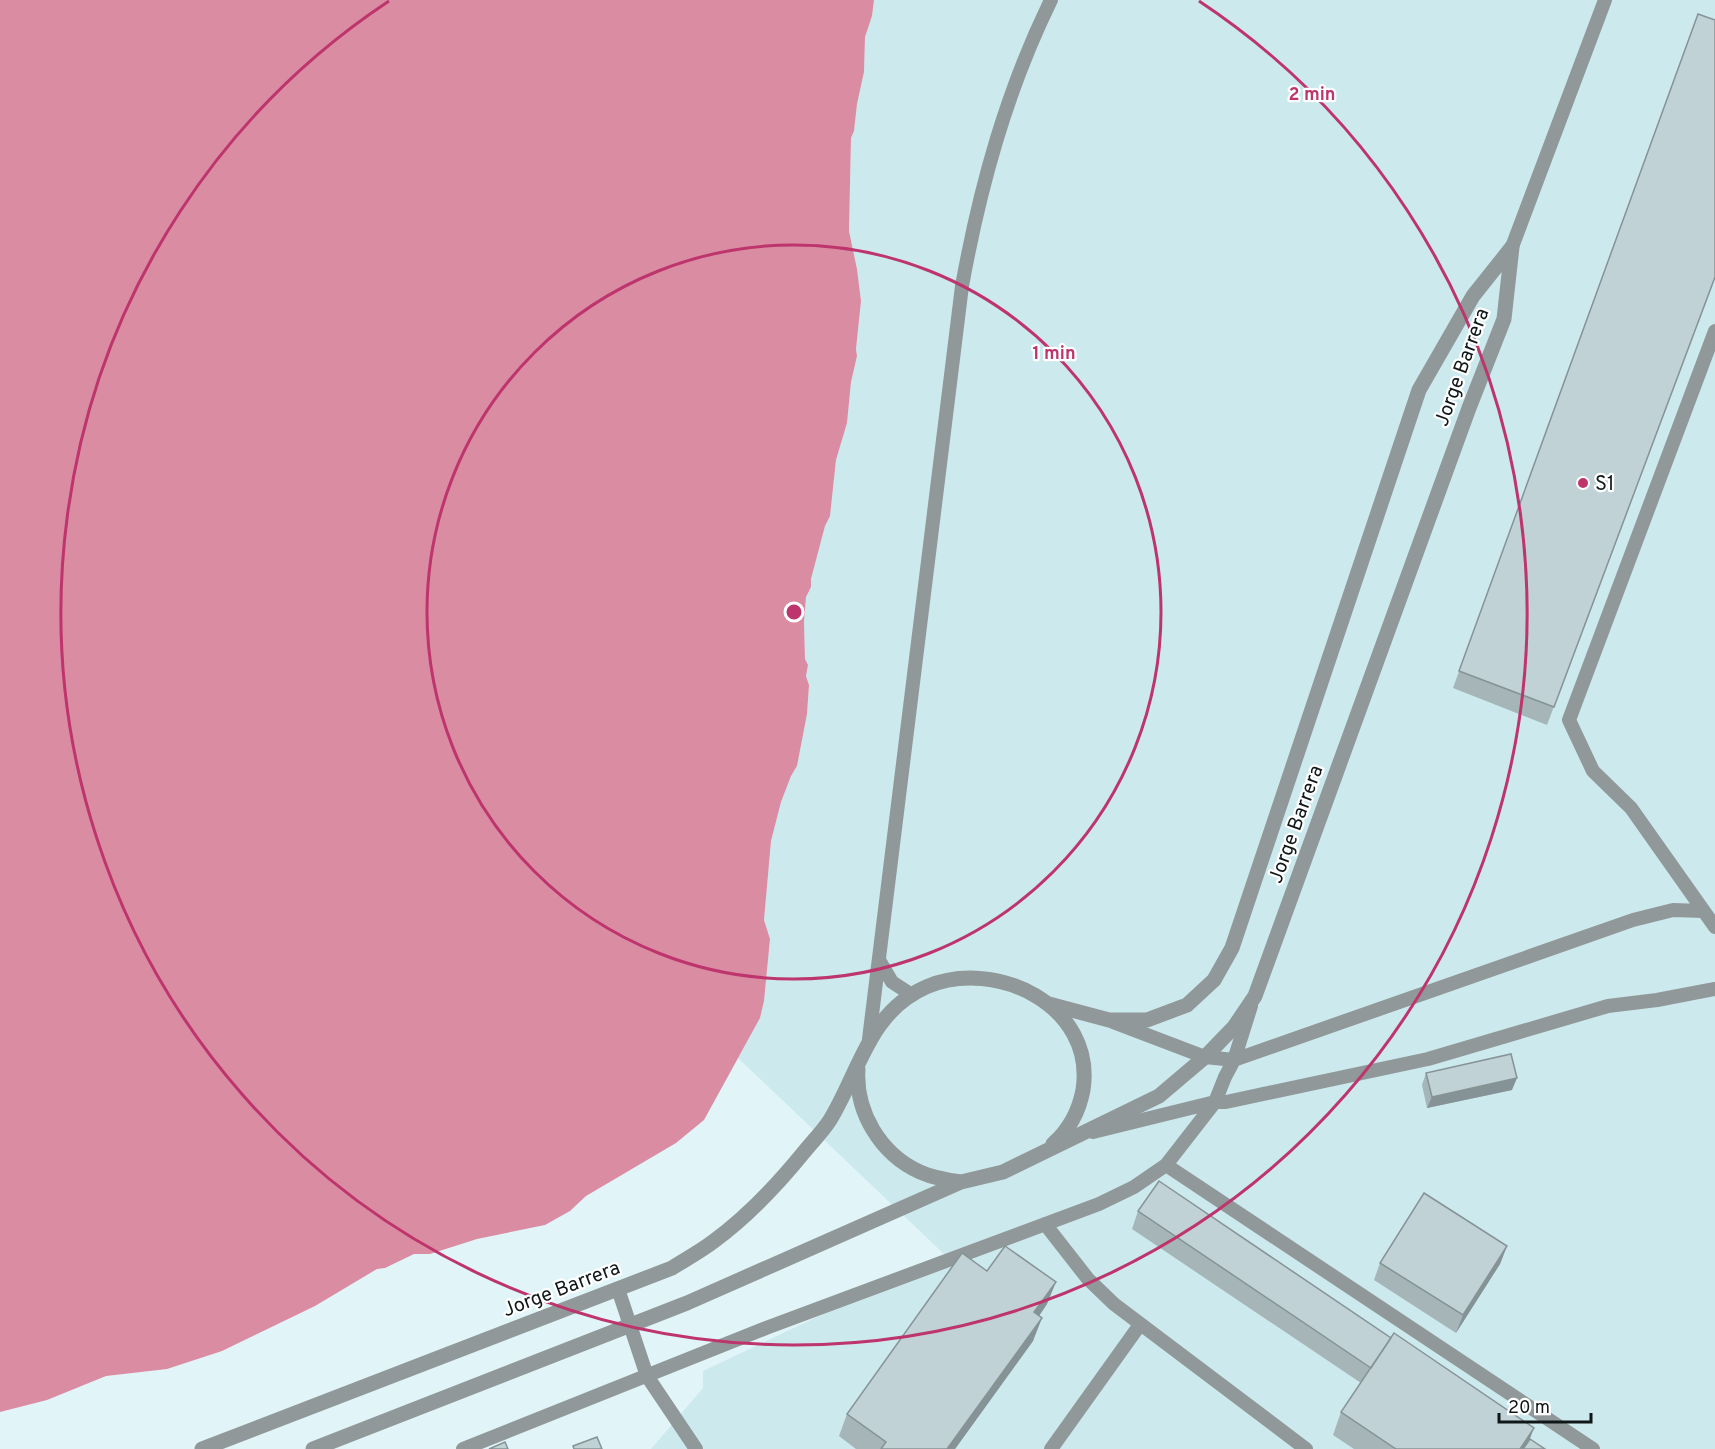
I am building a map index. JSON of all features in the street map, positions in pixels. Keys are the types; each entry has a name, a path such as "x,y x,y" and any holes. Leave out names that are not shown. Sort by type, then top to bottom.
{"street":[{"name":"Jorge Barrera","path":"313,1449 687,1303 961,1182 1003,1172 1159,1096 1205,1057 1234,1027 1255,996 1469,408 1504,319 1512,247"},
{"name":"Jorge Barrera","path":"1048,1004 1109,1020 1147,1020 1187,1005 1214,980 1232,948 1419,390 1473,296 1512,247"},
{"name":"Jorge Barrera","path":"202,1449 672,1268 714,1241 756,1205 797,1161 830,1120 869,1039 884,1017 926,987 951,979 976,977 1002,981 1026,990 1048,1004 1064,1019 1076,1037 1083,1057 1084,1079 1081,1101 1073,1120 1060,1138 1043,1152"},
{"name":"Jorge Barrera","path":"859,1063 857,1084 862,1106 883,1144 900,1160 918,1172 939,1179 961,1182"}],"lane":[{"path":"869,1039 962,286 986,173 999,129 1024,60 1051,0"},
{"path":"1512,247 1605,0"},
{"path":"1715,331 1569,720 1593,771 1631,808 1715,927"},
{"path":"1109,1020 1205,1057 1234,1060 1632,920 1673,910 1703,911"},
{"path":"879,960 892,982 912,995"},
{"path":"1077,1136 1215,1102 1226,1102 1428,1059 1608,1006 1715,989"},
{"path":"462,1449 766,1329 1099,1203 1134,1187 1166,1165 1215,1102 1234,1060 1255,996"},
{"path":"1166,1165 1593,1449"},
{"path":"1045,1224 1088,1279 1139,1326 1167,1344 1306,1449"},
{"path":"618,1289 647,1376 696,1449"},
{"path":"1051,1449 1139,1326"}],"shaded area":[{"path":"0,0 874,0 872,16 865,37 864,72 851,138 849,231 861,301 857,356 851,382 847,423 836,460 830,516 825,526 811,587 806,597 805,659 808,665 806,676 809,685 807,714 797,766 781,802 771,841 764,920 770,939 764,1001 760,1018 704,1120 676,1143 586,1196 570,1211 545,1225 477,1239 430,1254 414,1254 385,1268 377,1269 315,1306 222,1351 167,1369 106,1376 47,1400 0,1412"},
{"path":"874,0 1715,0 1715,1449 651,1449 703,1388 703,1371 946,1256 738,1058 760,1018 764,1001 770,939 764,920 771,841 781,802 797,766 807,714 809,685 806,676 808,665 805,659 806,597 811,587 825,526 830,516 836,460 847,423 851,382 857,356 861,301 849,231 851,138 864,72 865,37 872,16"}],"building":[{"name":"S1","path":"1698,14 1715,20 1715,277 1554,707 1459,671"},
{"path":"1511,1054 1517,1078 1432,1097 1426,1073"},
{"path":"1159,1181 1391,1338 1371,1368 1138,1211"},
{"path":"1424,1193 1507,1246 1463,1315 1380,1263"},
{"path":"1005,1246 1056,1282 1034,1312 1042,1318 947,1449 881,1449 886,1442 847,1414 962,1253 987,1271"},
{"path":"1394,1333 1534,1428 1520,1449 1396,1449 1341,1412"},
{"path":"597,1437 602,1449 574,1449 573,1446"},
{"path":"1530,1439 1545,1449 1523,1449"},
{"path":"505,1442 508,1449 489,1449"}],"place":[{"name":"S1","path":"1583,483"}]}
